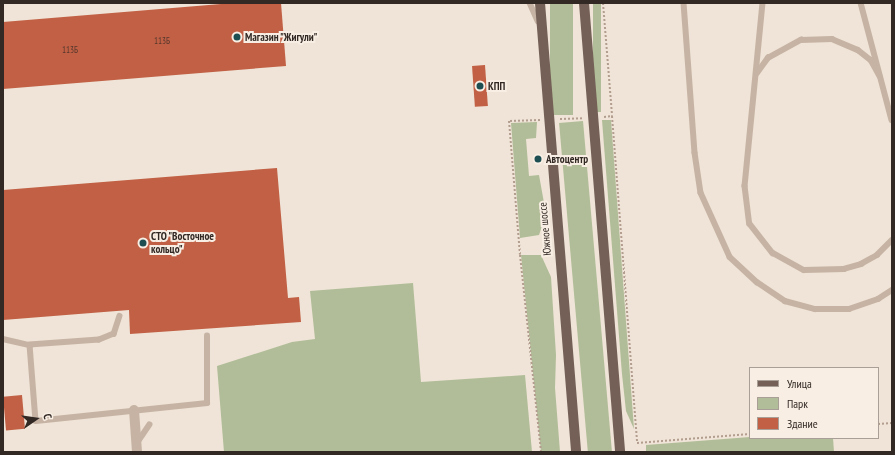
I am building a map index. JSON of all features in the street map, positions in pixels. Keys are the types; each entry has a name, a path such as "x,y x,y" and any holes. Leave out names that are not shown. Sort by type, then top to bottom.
{"main road":[{"name":"Южное шоссе","path":"540,3 548,120 576,452"},
{"path":"584,3 620,452"}],"street":[{"path":"134,410 137,448"}],"lane":[{"path":"530,3 542,30"},
{"path":"684,3 695,153 702,193 730,257 757,282 785,301 815,309 849,309 878,299 892,290"},
{"path":"763,3 745,186 750,224 759,238 773,253 804,270 820,271 861,264 877,255 892,240"},
{"path":"861,3 892,120"},
{"path":"756,75 768,58 783,48 801,40 818,38 832,39 858,50 871,60 880,76"},
{"path":"3,339 30,345 99,340 114,334 120,316"},
{"path":"30,345 36,421 207,403 207,336"},
{"path":"137,448 149,425"}],"path":[{"path":"603,3 637,443 749,434"},
{"path":"541,452 520,255 509,121 612,116"},
{"path":"879,424 892,423"}],"green space":[{"path":"550,3 573,3 573,115 550,115"},
{"path":"593,3 601,3 601,112 593,112"},
{"path":"602,120 611,120 634,429 626,411 622,374"},
{"path":"583,121 612,452 588,452 559,123"},
{"path":"537,122 536,138 526,139 529,176 539,175 546,214 539,235 520,238 511,123"},
{"path":"521,255 541,255 551,277 556,355 555,388 560,452 541,452"},
{"path":"413,283 421,382 525,375 532,452 224,452 217,366 292,342 315,339 310,291"},
{"path":"749,437 749,439 833,439 834,452 646,452 646,445"}],"building":[{"path":"233,3 281,3 286,66 3,89 3,22"},
{"name":"КПП","path":"485,65 488,106 475,107 472,66"},
{"name":"СТО \"Восточное кольцо\"","path":"277,168 288,298 299,297 301,322 130,334 129,310 3,320 3,190"},
{"path":"22,395 25,429 6,431 3,397"}],"place":[{"name":"Магазин \"Жигули\"","path":"237,37"},
{"name":"КПП","path":"480,86"},
{"name":"Автоцентр","path":"538,159"},
{"name":"СТО \"Восточное кольцо\"","path":"143,243"}]}
